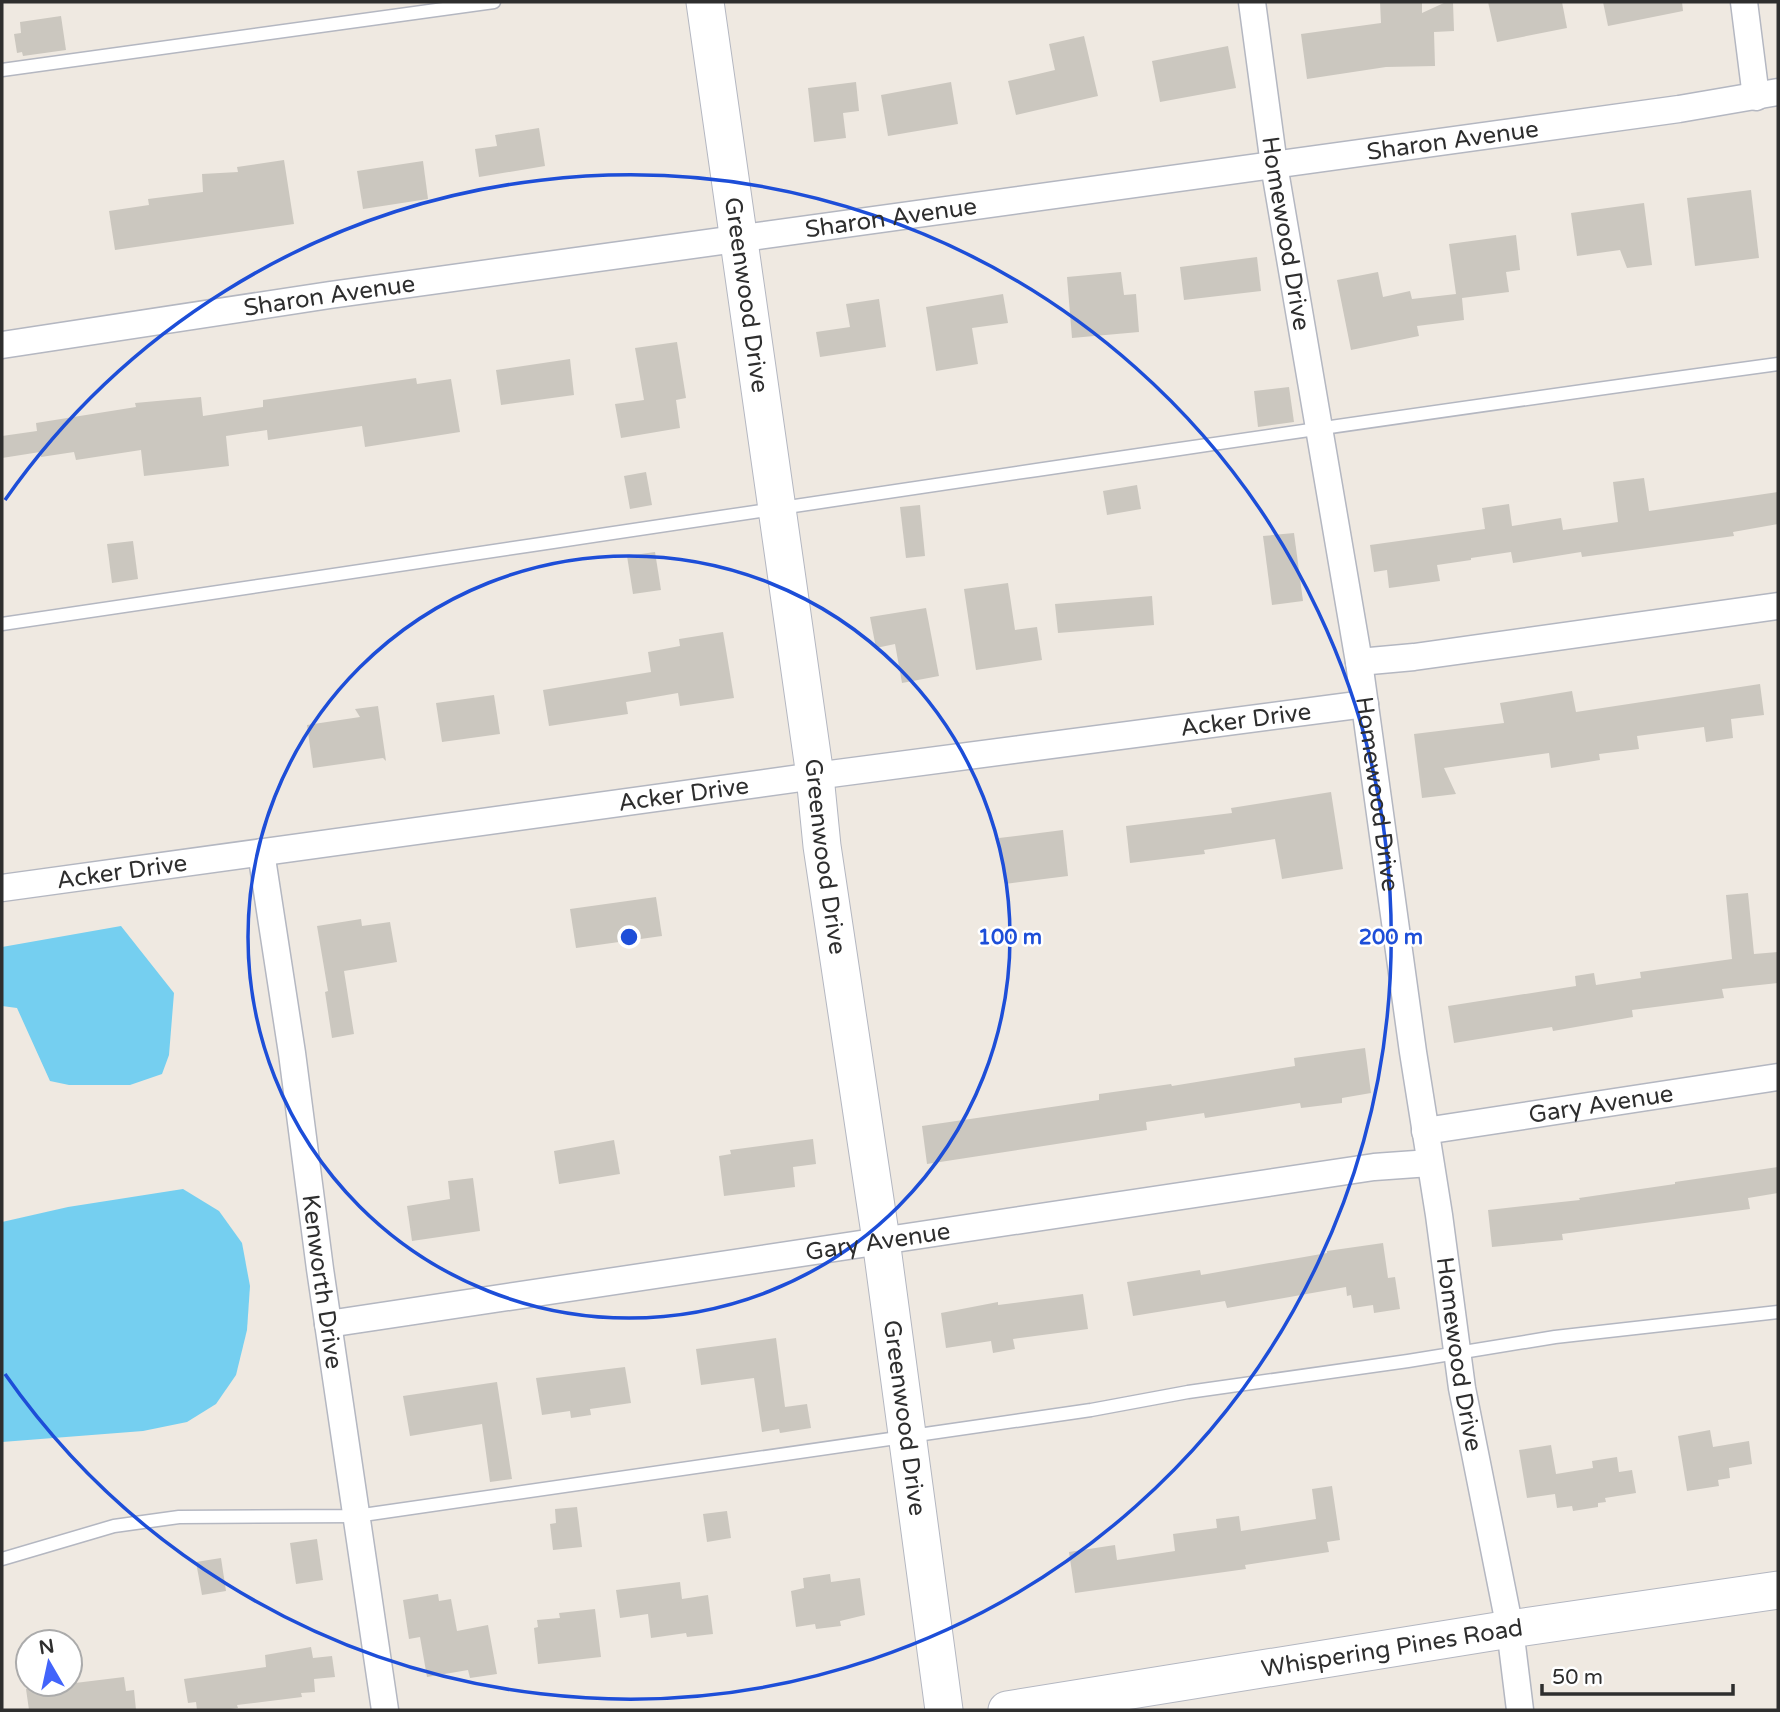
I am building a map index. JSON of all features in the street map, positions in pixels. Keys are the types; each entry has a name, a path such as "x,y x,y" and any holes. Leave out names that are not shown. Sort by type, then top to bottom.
{"street":[{"name":"Greenwood Drive","path":"705,2 778,509 815,776 822,846 881,1240 944,1710"},
{"name":"Homewood Drive","path":"1252,2 1274,165 1359,662 1458,1354 1510,1629 1520,1710"},
{"path":"1744,2 1767,95"},
{"name":"Sharon Avenue","path":"2,345 330,295 1767,95"},
{"path":"1359,662 1778,606"},
{"name":"Acker Drive","path":"2,888 815,776 1365,704"},
{"name":"Kenworth Drive","path":"261,852 385,1710"},
{"name":"Gary Avenue","path":"1425,1131 1778,1077"},
{"name":"Gary Avenue","path":"328,1324 1374,1167 1430,1163"},
{"name":"Whispering Pines Road","path":"1007,1710 1510,1629 1778,1590"}],"lane":[{"path":"2,70 494,2"},
{"path":"2,624 1319,427 1778,364"},
{"path":"2,1559 114,1526 179,1517 356,1516 1091,1410 1188,1392 1458,1354 1555,1336 1778,1312"}],"water":[{"path":"121,926 174,993 169,1055 162,1074 130,1085 69,1085 50,1081 17,1008 2,1006 2,947"},
{"path":"183,1189 219,1211 242,1243 250,1286 247,1330 236,1375 216,1404 187,1422 143,1431 2,1442 2,1222 68,1207"}],"building":[{"path":"1380,2 1422,2 1422,13 1446,2 1453,2 1454,31 1434,32 1435,66 1386,67 1307,79 1301,34 1381,23"},
{"path":"1488,2 1562,2 1567,28 1497,42"},
{"path":"1603,2 1682,2 1683,11 1608,26"},
{"path":"61,16 66,50 23,56 22,52 17,53 14,34 21,33 20,22"},
{"path":"1084,36 1098,96 1016,115 1008,81 1055,70 1049,44"},
{"path":"1228,46 1236,88 1160,102 1152,61"},
{"path":"856,82 859,111 843,113 846,138 814,142 808,88"},
{"path":"951,82 958,124 888,136 881,95"},
{"path":"539,128 545,166 479,177 475,149 497,146 495,135"},
{"path":"284,160 294,224 115,250 109,211 149,205 148,199 203,192 202,174 238,172 237,167"},
{"path":"423,161 428,199 363,209 357,171"},
{"path":"1751,190 1759,258 1695,266 1687,198"},
{"path":"1644,203 1652,265 1627,268 1620,250 1577,256 1571,213"},
{"path":"1516,235 1520,270 1506,272 1509,292 1462,298 1464,320 1417,326 1419,336 1351,350 1337,280 1378,272 1383,297 1410,291 1412,299 1456,294 1449,244"},
{"path":"1257,257 1261,291 1184,300 1180,267"},
{"path":"1121,272 1124,295 1136,294 1139,332 1072,338 1067,277"},
{"path":"1003,294 1008,323 972,328 978,364 936,371 926,307"},
{"path":"879,299 886,347 820,357 816,332 850,327 846,304"},
{"path":"677,342 686,398 676,400 680,428 621,438 615,404 644,400 635,348"},
{"path":"570,359 574,395 501,405 496,370"},
{"path":"416,378 417,384 451,379 460,432 365,447 362,426 268,440 267,430 226,436 229,466 144,476 141,450 76,460 74,452 41,457 40,452 2,458 2,436 37,431 36,423 136,407 135,403 201,397 203,416 263,407 263,400"},
{"path":"1289,387 1294,422 1258,427 1254,391"},
{"path":"646,472 652,505 630,509 624,476"},
{"path":"1644,478 1649,511 1778,492 1778,524 1733,532 1734,536 1582,557 1581,552 1513,563 1511,552 1471,558 1437,565 1440,581 1389,588 1387,570 1374,572 1370,545 1485,529 1482,508 1509,504 1512,526 1561,518 1563,530 1618,522 1613,482"},
{"path":"1137,485 1141,509 1107,515 1103,491"},
{"path":"920,505 925,556 906,558 900,507"},
{"path":"1294,533 1303,601 1272,605 1263,536"},
{"path":"133,541 138,579 112,583 107,544"},
{"path":"655,552 661,590 633,594 627,556"},
{"path":"1008,583 1015,630 1037,627 1042,660 976,670 964,589"},
{"path":"1152,596 1154,625 1058,633 1055,604"},
{"path":"926,608 939,676 902,683 895,644 876,648 870,617"},
{"path":"723,632 734,698 680,706 678,693 626,702 628,714 549,726 543,690 651,672 648,652 680,646 679,639"},
{"path":"1760,684 1764,715 1731,719 1733,738 1706,742 1704,727 1637,736 1639,749 1599,754 1600,760 1551,768 1549,753 1444,768 1456,794 1422,798 1414,734 1504,723 1500,703 1572,691 1576,712"},
{"path":"494,695 500,734 442,742 436,703"},
{"path":"378,706 386,761 383,758 313,768 307,725 360,717 355,709"},
{"path":"1331,792 1343,869 1282,879 1275,839 1204,850 1205,854 1130,863 1126,826 1232,813 1231,808"},
{"path":"1063,830 1068,876 1005,884 999,838"},
{"path":"1748,893 1754,954 1778,952 1778,983 1722,989 1724,998 1632,1010 1633,1017 1553,1031 1552,1027 1454,1043 1448,1006 1576,986 1575,976 1594,973 1596,985 1641,978 1640,972 1732,959 1726,895"},
{"path":"656,897 662,936 576,948 570,909"},
{"path":"361,919 362,926 390,922 397,962 344,971 354,1034 332,1038 325,992 328,991 317,926"},
{"path":"1365,1048 1371,1093 1342,1098 1342,1103 1301,1108 1300,1103 1205,1118 1204,1113 1146,1122 1147,1130 927,1164 922,1126 1099,1100 1099,1094 1172,1086 1295,1066 1294,1058"},
{"path":"813,1139 816,1164 793,1167 795,1187 724,1196 719,1156 731,1154 730,1150"},
{"path":"614,1140 620,1174 559,1184 554,1151"},
{"path":"1778,1167 1778,1193 1748,1198 1750,1209 1562,1234 1563,1240 1492,1247 1488,1210 1580,1200 1579,1198"},
{"path":"473,1178 480,1231 412,1241 407,1206 450,1199 448,1181"},
{"path":"1383,1243 1388,1278 1395,1277 1400,1309 1374,1313 1373,1305 1353,1308 1351,1295 1347,1296 1346,1287 1227,1308 1225,1301 1133,1316 1127,1282 1200,1270 1201,1275"},
{"path":"1083,1294 1088,1329 1013,1339 1015,1349 993,1353 991,1341 946,1348 941,1313 998,1302 998,1305"},
{"path":"776,1338 785,1407 807,1404 811,1428 780,1433 779,1429 762,1432 754,1378 701,1385 696,1349"},
{"path":"625,1367 631,1403 590,1409 591,1415 571,1418 570,1411 542,1415 536,1378"},
{"path":"497,1382 512,1479 490,1482 482,1424 410,1436 403,1396"},
{"path":"1710,1430 1713,1447 1749,1441 1752,1464 1729,1468 1730,1478 1718,1480 1719,1486 1687,1491 1678,1436"},
{"path":"1551,1445 1556,1474 1593,1468 1592,1461 1617,1457 1619,1472 1632,1470 1636,1493 1605,1498 1606,1502 1598,1503 1598,1507 1573,1511 1572,1506 1557,1508 1555,1494 1527,1498 1519,1450"},
{"path":"1332,1486 1340,1540 1327,1542 1329,1552 1245,1565 1246,1569 1075,1593 1069,1552 1115,1545 1117,1560 1175,1551 1173,1534 1217,1528 1216,1519 1239,1516 1241,1531 1316,1519 1312,1489"},
{"path":"577,1507 582,1547 553,1550 550,1524 556,1523 555,1509"},
{"path":"727,1511 731,1538 707,1542 703,1514"},
{"path":"317,1539 323,1580 296,1584 290,1543"},
{"path":"221,1558 226,1591 202,1595 196,1562"},
{"path":"830,1574 831,1582 860,1578 865,1615 840,1621 841,1626 816,1629 815,1624 796,1627 791,1591 804,1588 803,1578"},
{"path":"680,1582 682,1599 708,1595 713,1634 687,1637 686,1633 651,1638 648,1614 620,1618 616,1590"},
{"path":"438,1594 439,1601 451,1599 457,1631 488,1625 497,1674 470,1678 468,1670 427,1677 420,1637 409,1639 403,1600"},
{"path":"595,1609 601,1657 538,1664 534,1628 538,1627 537,1620 560,1618 559,1613"},
{"path":"311,1647 313,1658 332,1656 335,1677 314,1679 315,1692 301,1693 302,1697 237,1705 238,1708 222,1710 197,1710 196,1702 188,1703 184,1679 266,1667 265,1655"},
{"path":"124,1677 126,1691 134,1690 136,1710 29,1710 27,1698 84,1698 84,1682"}]}
